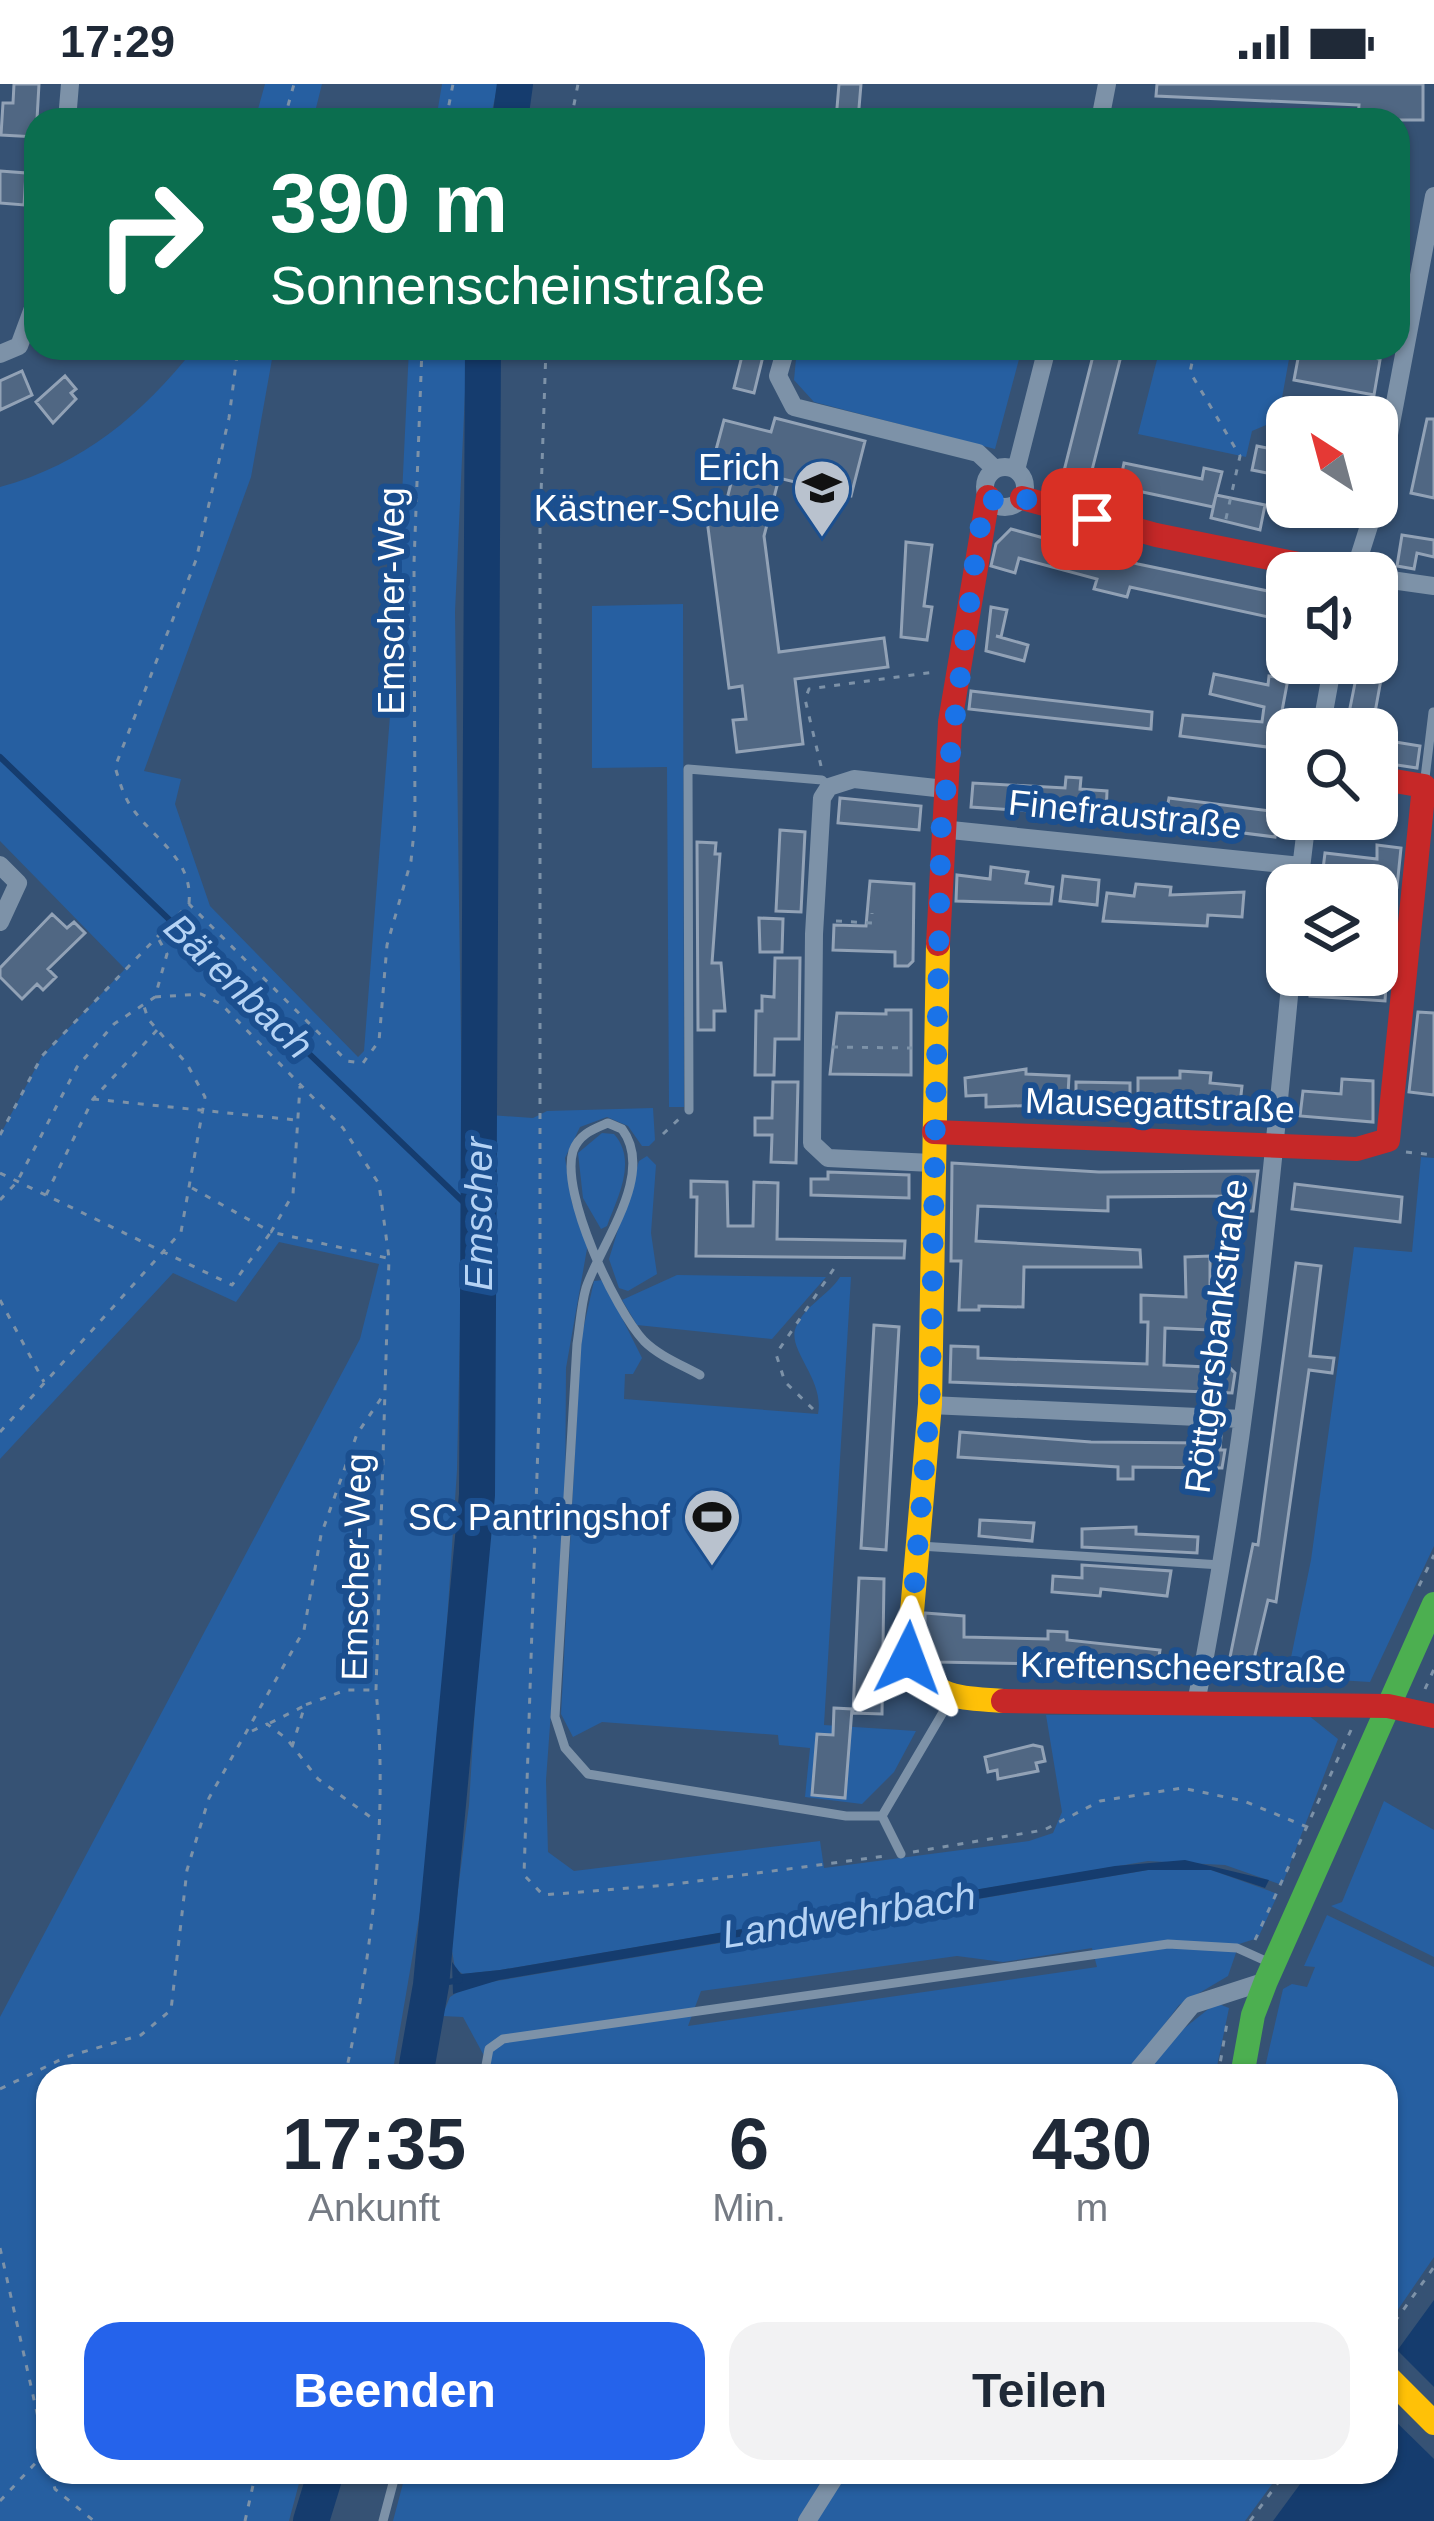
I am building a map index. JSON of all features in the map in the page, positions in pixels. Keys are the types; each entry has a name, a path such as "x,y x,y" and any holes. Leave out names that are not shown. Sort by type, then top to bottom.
{"street":[{"path":"1410,323 1434,196"},
{"path":"0,354 19,346 24,332"},
{"path":"783,360 778,376 794,407 978,453 995,469 1016,470"},
{"path":"1016,470 1044,360"},
{"path":"1396,396 1403,360"},
{"path":"915,1545 930,1405 941,829 959,663 988,477 995,469"},
{"path":"1016,470 1025,482 1022,498"},
{"path":"988,497 1005,507 1022,498 1266,557"},
{"path":"1398,581 1434,586"},
{"path":"932,1163 828,1158 816,1150 810,1136 815,920 822,798 829,787 854,778 945,789"},
{"path":"1398,782 1424,786"},
{"name":"Mausegattstraße","path":"934,1132 1357,1149 1383,1144 1395,1116 1424,786"},
{"name":"Finefraustraße","path":"941,829 1266,871"},
{"path":"0,865 18,883 0,922"},
{"name":"Röttgersbankstraße","path":"1196,1703 1224,1565 1289,996"},
{"path":"930,1405 1242,1419"},
{"name":"Kreftenscheerstraße","path":"915,1545 907,1639 914,1672 926,1685 952,1696 1057,1705 1388,1706 1434,1716"},
{"path":"1245,2064 1253,2015 1270,1973 1434,1604"},
{"path":"1142,2064 1192,2005 1270,1973"},
{"path":"1398,2387 1434,2423"},
{"path":"806,2521 830,2484"}],"lane":[{"path":"1424,786 1433,712"},
{"path":"689,1110 688,769 822,780 829,787"},
{"path":"700,1375 649,1346 624,1313 598,1260 571,1178 574,1148 587,1131 608,1123 630,1139 634,1162 598,1260 585,1290 571,1415 570,1521 555,1717 565,1748 588,1774 846,1816 882,1816"},
{"path":"915,1545 1224,1565"},
{"path":"882,1816 952,1696"},
{"path":"882,1816 901,1854"},
{"path":"486,2064 489,2049 503,2039 1168,1944 1237,1948 1270,1973"},
{"path":"382,2521 393,2484"}],"path":[{"path":"0,1135 42,1056 187,907 191,886 175,854 134,811 115,767 196,560 229,418 236,360"},
{"name":"Emscher-Weg","path":"187,907 347,1061 363,1064 373,1056 380,1041 387,945 411,861 416,822 415,539 422,360"},
{"path":"1193,360 1190,372 1240,456 1219,548"},
{"path":"820,758 806,699 809,689 925,672"},
{"path":"815,920 872,923 872,913"},
{"path":"0,1200 17,1182 59,1093 114,1024 155,997 167,954 158,936"},
{"name":"Emscher-Weg","path":"155,997 201,994 221,1004 343,1128 379,1184 388,1258 376,1690 383,1762 347,2064"},
{"path":"0,1432 181,1232 203,1109 199,1082 157,1030 143,1003"},
{"path":"45,1196 93,1099 157,1030"},
{"path":"812,1046 936,1049"},
{"path":"0,1173 232,1285 293,1194 301,1085"},
{"path":"93,1099 298,1120"},
{"path":"663,1134 689,1110"},
{"path":"190,1187 271,1232 388,1258"},
{"path":"813,1408 785,1382 776,1354 836,1267"},
{"path":"0,1300 45,1384"},
{"path":"52,2064 141,2036 171,2011 187,1870 209,1798 304,1630 321,1535 357,1434 385,1396"},
{"path":"1427,1684 1434,1669"},
{"path":"251,1731 346,1690 376,1690"},
{"path":"292,1747 305,1705"},
{"path":"267,1724 318,1779 377,1822"},
{"path":"0,2089 36,2072"},
{"path":"0,2248 36,2409"},
{"path":"1398,2317 1434,2267"},
{"path":"0,2282 8,2287"},
{"path":"0,2501 36,2463"},
{"path":"54,2484 94,2521"},
{"path":"245,2521 253,2484"},
{"path":"1250,2521 1277,2484"}],"shaded area":[{"path":"265,84 322,84 316,108 258,108"},
{"path":"442,84 498,84 493,108 438,108"},
{"path":"185,360 272,360 251,477 144,771 181,779 175,804 210,906 358,1057 364,1051 394,664 408,360 466,360 455,612 463,1189 457,1470 433,1836 394,2064 36,2064 36,2484 299,2484 289,2521 0,2521 0,2017 360,1339 379,1264 279,1242 236,1302 173,1273 0,1459 0,1135 42,1056 125,969 0,841 0,487 84,451 154,395"},
{"path":"796,360 1019,360 995,449 814,402 794,380"},
{"path":"1157,360 1289,360 1282,396 1266,396 1266,425 1252,431 1246,457 1138,434"},
{"path":"683,604 684,1107 669,1107 667,767 592,768 592,606"},
{"path":"653,1108 655,1140 649,1146 642,1146 628,1126 607,1117 580,1127 565,1158 572,1203 588,1243 566,1368 565,1521 546,1780 548,1852 574,1871 820,1841 824,1868 1029,1841 1053,1833 1062,1812 1046,1715 1308,1715 1338,1739 1282,1885 1225,1865 1148,1861 500,1970 463,1974 455,1969 451,1944 469,1805 487,1507 490,1115 533,1118 547,1111"},
{"path":"602,1133 614,1134 625,1168 607,1226 601,1229 583,1198 578,1153"},
{"path":"647,1156 656,1165 651,1233 657,1274 628,1291 619,1288 609,1259 639,1161"},
{"path":"1421,1157 1434,1158 1434,1546 1370,1682 1287,1677 1311,1560 1354,1247 1412,1252"},
{"path":"677,1275 826,1277 772,1339 637,1325 622,1300"},
{"name":"SC Pantringshof","path":"840,1277 851,1277 824,1725 916,1731 894,1772 862,1804 805,1797 810,1748 779,1745 778,1735 602,1722 573,1737 561,1714 581,1339 594,1281 603,1280 642,1358 633,1374 625,1374 624,1399 818,1414 816,1389 794,1336 805,1313"},
{"path":"1384,1801 1434,1830 1434,1957 1331,1906 1342,1902"},
{"path":"1148,1870 1211,1870 1278,1894 1258,1938 1239,1944 1228,1976 1179,2005 1135,2064 488,2064 463,2017 442,2016 450,1997 467,1986","holes":["1092,1948 1097,1967 688,2026 701,1991 957,1956 1003,1962"]},
{"path":"1327,1915 1434,1967 1434,2257 1398,2310 1398,2064 1266,2064 1283,1989 1292,1984 1307,1987 1315,1967 1304,1966"},
{"path":"1216,2003 1229,2008 1217,2064 1153,2064 1177,2034"},
{"path":"403,2484 822,2484 797,2521 393,2521"},
{"path":"840,2484 1272,2484 1245,2521 813,2521"}],"water":[{"path":"1185,1860 1269,1880 1265,1888 1211,1870 1148,1870 499,1980 453,1994 452,1962 461,1974 500,1970 1115,1866"},
{"path":"1434,2300 1434,2521 1273,2521 1300,2484 1398,2484 1398,2350"}],"pier":[{"path":"1398,2351 1434,2387 1434,2459 1398,2424"}],"building":[{"path":"14,84 39,84 38,108 24,108 24,136 1,135 3,103 13,103"},
{"path":"839,84 861,84 859,108 837,108"},
{"path":"1157,84 1423,84 1423,120 1410,120 1410,108 1156,96"},
{"path":"0,171 24,173 24,205 0,203"},
{"path":"741,360 762,360 754,393 734,388"},
{"path":"1092,360 1120,360 1089,482 1063,475"},
{"path":"1298,360 1380,360 1374,395 1294,380"},
{"path":"22,371 32,395 0,410 0,381"},
{"path":"65,376 76,389 71,393 76,399 53,423 36,402"},
{"path":"775,418 865,441 851,496 779,478 764,536 779,652 884,638 888,667 795,679 803,744 737,752 733,720 746,719 742,686 729,688 707,520 722,519 735,467 713,461 724,420 771,432"},
{"path":"1427,419 1434,419 1434,498 1411,493"},
{"path":"1257,446 1266,448 1266,473 1252,470"},
{"path":"1124,463 1202,479 1204,468 1222,472 1213,507 1119,487"},
{"path":"1216,495 1265,505 1260,530 1211,518"},
{"path":"1011,529 1138,564 1266,591 1266,616 1130,587 1127,597 1094,589 1097,579 1019,558 1015,573 991,566 996,544"},
{"path":"1402,535 1434,540 1434,557 1417,553 1414,569 1398,566"},
{"path":"906,542 932,545 924,606 932,607 927,640 901,637"},
{"path":"991,607 1007,610 1001,637 996,636 1028,645 1024,661 986,651"},
{"path":"1214,674 1287,684 1283,708 1266,708 1266,747 1180,736 1183,715 1262,722 1264,707 1210,694"},
{"path":"1355,684 1380,684 1376,708 1350,708"},
{"path":"971,691 1152,712 1151,729 969,709"},
{"path":"1398,742 1420,746 1417,768 1398,765"},
{"path":"1066,777 1081,778 1080,789 1107,791 1106,816 971,807 973,783 1065,788"},
{"path":"840,798 921,806 919,830 838,823"},
{"path":"1169,798 1266,810 1266,836 1164,823"},
{"path":"780,830 805,832 801,912 776,911"},
{"path":"697,842 716,843 715,854 720,854 712,963 721,963 725,1011 714,1011 714,1030 698,1030"},
{"path":"1377,845 1401,848 1398,877 1398,864 1324,864 1325,853 1377,859"},
{"path":"991,867 1028,872 1026,883 1053,887 1051,904 956,901 957,875 990,879"},
{"path":"1063,876 1099,880 1097,905 1060,901"},
{"path":"870,881 914,884 913,961 908,966 895,966 895,952 833,950 834,925 866,926"},
{"path":"1136,884 1171,887 1170,895 1244,892 1242,917 1208,915 1207,926 1103,921 1107,893 1134,896"},
{"path":"52,914 67,928 74,922 85,933 48,969 56,977 43,990 37,984 22,999 0,977 0,968"},
{"path":"759,918 783,919 782,952 760,952"},
{"path":"775,958 800,958 799,1039 775,1039 774,1075 755,1075 756,1011 762,1011 762,996 774,997"},
{"path":"1310,996 1385,996 1385,1001"},
{"path":"886,1010 911,1010 911,1075 830,1074 837,1013 886,1014"},
{"path":"1418,1012 1434,1013 1434,1095 1409,1092"},
{"path":"1026,1069 1026,1074 1069,1076 1068,1095 1040,1094 1040,1105 986,1107 986,1095 966,1096 965,1078"},
{"path":"1180,1071 1211,1073 1210,1083 1242,1086 1240,1104 1221,1102 1220,1113 1167,1110 1167,1097 1138,1097 1138,1078 1180,1078"},
{"path":"1342,1079 1373,1081 1373,1122 1300,1116 1303,1091 1341,1094"},
{"path":"773,1082 798,1082 796,1163 771,1162 772,1135 755,1135 755,1118 772,1118"},
{"path":"1076,1082 1130,1083 1130,1108 1076,1106"},
{"path":"952,1163 1099,1172 1258,1171 1253,1211 1235,1211 1235,1196 1108,1197 1108,1211 978,1206 976,1241 1140,1250 1141,1267 1024,1267 1023,1307 959,1310 961,1261 951,1261"},
{"path":"828,1172 909,1175 909,1198 811,1195 811,1179 828,1179"},
{"path":"691,1181 727,1182 728,1226 753,1226 754,1182 778,1183 777,1239 905,1241 904,1258 696,1256 697,1197 691,1197"},
{"path":"1295,1184 1402,1197 1400,1222 1292,1209"},
{"path":"1210,1256 1210,1330 1165,1328 1164,1365 1230,1368 1235,1373 1232,1393 950,1382 951,1346 978,1347 978,1358 1147,1364 1148,1322 1141,1322 1141,1295 1186,1297 1185,1257"},
{"path":"1296,1263 1321,1266 1310,1356 1334,1358 1332,1373 1309,1370 1276,1602 1268,1600 1249,1680 1232,1676 1233,1668 1228,1667 1253,1544 1258,1545"},
{"path":"874,1325 899,1327 886,1550 861,1548"},
{"path":"960,1432 1091,1442 1204,1443 1205,1435 1221,1436 1220,1450 1225,1450 1222,1468 1133,1467 1133,1479 1118,1479 1118,1467 958,1457"},
{"path":"980,1520 1034,1523 1032,1541 979,1536"},
{"path":"1136,1527 1136,1534 1198,1537 1197,1553 1082,1547 1082,1529"},
{"path":"1082,1565 1171,1571 1167,1596 1101,1589 1100,1596 1052,1592 1053,1576 1082,1578"},
{"path":"859,1578 884,1579 882,1714 853,1713"},
{"path":"925,1613 964,1616 964,1637 1048,1639 1048,1631 1067,1632 1067,1640 1160,1650 1156,1675 1054,1664 936,1662 925,1645"},
{"path":"834,1708 852,1709 845,1798 812,1795 817,1734 833,1735"},
{"path":"1042,1747 1045,1761 1036,1763 1038,1771 998,1779 997,1770 988,1772 985,1757"}],"waterway":[{"name":"Emscher","path":"512,108 515,84"},
{"name":"Bärenbach","path":"417,2064 431,1985 477,1495 483,360"},
{"name":"Bärenbach","path":"0,757 478,1216"},
{"name":"Landwehrbach","path":"431,1985 460,1980"},
{"name":"Emscher","path":"311,2521 322,2484"}],"traffic: fast":[{"path":"1244,2064 1253,2015 1266,1981 1434,1604"}],"traffic: slow":[{"path":"938,944 930,1404 908,1658 928,1682 948,1694 1003,1701"},
{"path":"1398,2387 1434,2423"}],"traffic: jam":[{"path":"938,944 950,722 988,497"},
{"path":"1022,498 1156,535 1266,557"},
{"path":"934,1132 1357,1149 1388,1140 1424,786 1398,782"},
{"path":"1003,1701 1388,1706 1434,1716"}],"place":[{"name":"Erich Kästner-Schule","path":"822,539"},
{"name":"SC Pantringshof","path":"712,1568"}],"route":[{"path":"908,1658 930,1405 941,829 978,536 988,497 1005,507 1022,498 1092,519"}]}
